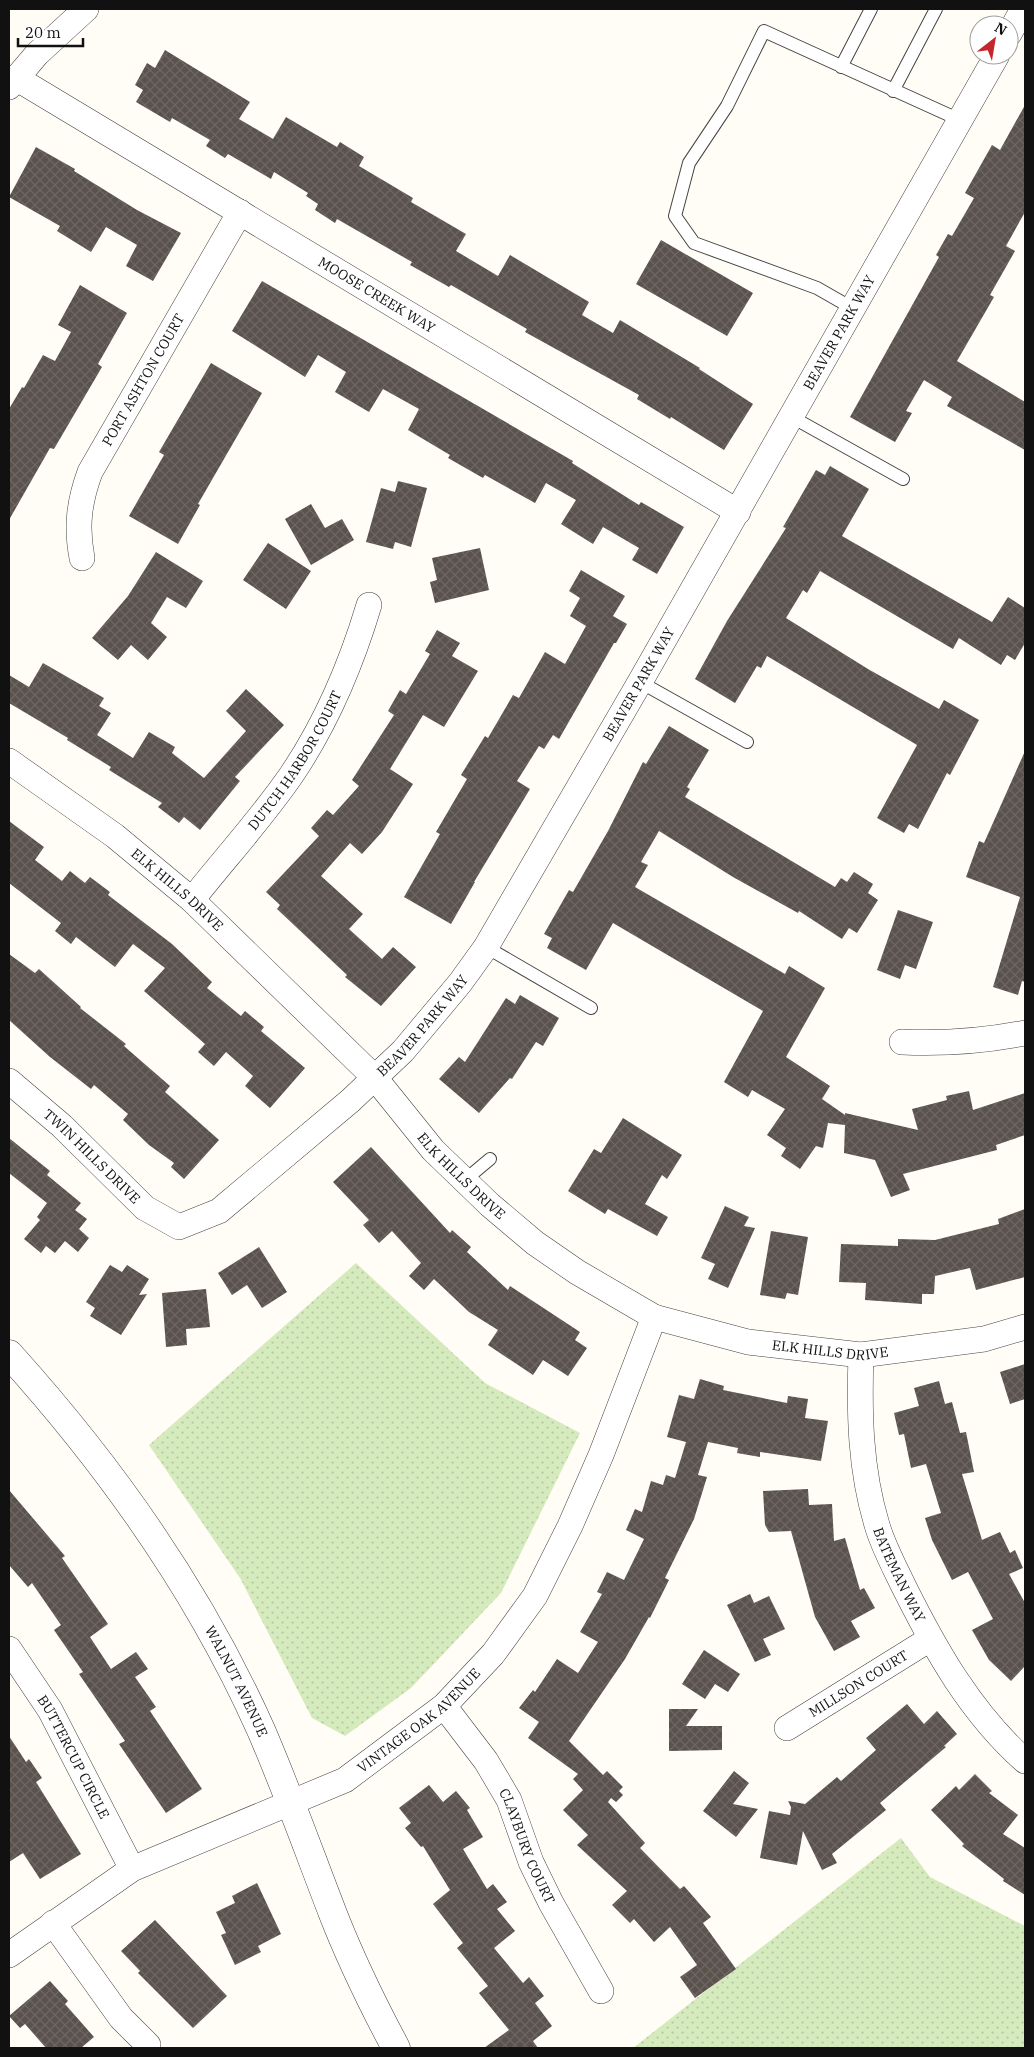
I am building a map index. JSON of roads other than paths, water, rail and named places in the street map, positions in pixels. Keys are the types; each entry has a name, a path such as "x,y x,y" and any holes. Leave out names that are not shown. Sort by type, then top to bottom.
{"street":[{"path":"12,83 60,31 86,9"},
{"name":"BEAVER PARK WAY","path":"178,1227 219,1211 290,1153 375,1078 409,1044 460,983 486,947 738,512 790,416 991,65"},
{"name":"MOOSE CREEK WAY","path":"12,83 240,212 738,512"},
{"name":"PORT ASHTON COURT","path":"82,558 78,538 78,514 82,493 90,472 240,212"},
{"name":"DUTCH HARBOR COURT","path":"192,900 268,806 312,742 342,681 357,644 369,605"},
{"name":"ELK HILLS DRIVE","path":"9,761 115,836 192,900 375,1078 433,1150 490,1205 535,1243 577,1272 654,1317 748,1342 861,1355 984,1339 1025,1327"},
{"path":"902,1042 940,1044 983,1040 1025,1033"},
{"name":"TWIN HILLS DRIVE","path":"9,1081 62,1126 145,1208 178,1227"},
{"name":"VINTAGE OAK AVENUE","path":"9,1955 132,1869 345,1780 444,1706 493,1654 535,1596 570,1526 601,1454 654,1317"},
{"name":"WALNUT AVENUE","path":"9,1354 63,1415 116,1482 157,1541 195,1602 229,1665 260,1730 291,1803 334,1916 378,2014 396,2048"},
{"name":"BATEMAN WAY","path":"861,1355 859,1413 861,1440 875,1518 899,1576 930,1639 963,1691 1012,1750 1025,1761"},
{"name":"MILLSON COURT","path":"787,1728 930,1639"},
{"name":"BUTTERCUP CIRCLE","path":"9,1648 50,1710 132,1869"},
{"name":"CLAYBURY COURT","path":"444,1706 486,1762 509,1800 531,1862 551,1903 602,1991"},
{"path":"53,1923 121,2018 148,2045"}],"lane":[{"path":"841,67 871,9"},
{"path":"893,91 936,9"},
{"path":"852,308 817,288 694,243 675,216 689,163 727,106 764,31 960,120"},
{"path":"790,416 903,479"},
{"path":"640,682 747,742"},
{"path":"486,947 591,1008"},
{"path":"465,1180 490,1158"}]}
